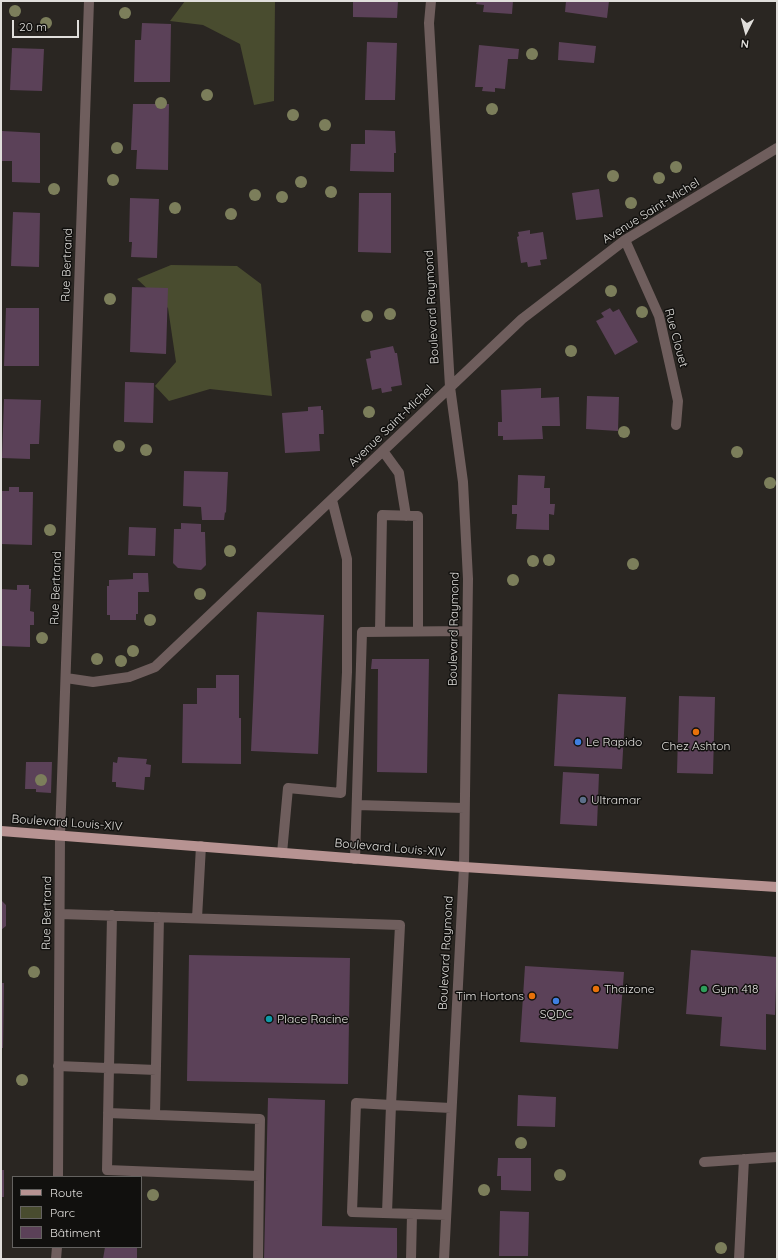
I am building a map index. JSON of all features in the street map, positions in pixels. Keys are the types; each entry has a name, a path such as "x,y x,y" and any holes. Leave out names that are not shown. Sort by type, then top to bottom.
{"main road":[{"name":"Boulevard Louis-XIV","path":"1,831 464,867 777,887"}],"street":[{"name":"Rue Bertrand","path":"58,1176 60,836 89,1"},
{"name":"Boulevard Raymond","path":"431,1 429,23 450,388 463,482 468,579 464,867 444,1259"},
{"name":"Avenue Saint-Michel","path":"66,678 93,682 129,678 155,667 522,319 625,240 777,148"},
{"name":"Rue Clouet","path":"625,240 659,316 678,401 676,425"},
{"path":"384,451 398,473 406,516"},
{"path":"282,853 288,788 341,793 347,672 347,558 332,500"},
{"path":"380,632 382,515 418,516 418,631"},
{"path":"355,858 362,632 467,630"},
{"path":"357,805 464,808"},
{"path":"197,918 201,846"},
{"path":"60,914 400,925 387,1213"},
{"path":"112,915 107,1170 259,1176"},
{"path":"155,1115 159,917"},
{"path":"58,1066 156,1070"},
{"path":"446,1215 352,1212 356,1104 451,1108"},
{"path":"108,1113 260,1119 258,1259"},
{"path":"704,1162 777,1157"},
{"path":"739,1259 744,1159"},
{"path":"411,1259 412,1214"},
{"path":"56,1248 56,1259"}],"green space":[{"path":"185,1 275,1 274,101 254,105 240,44 203,25 170,21"},
{"path":"171,265 237,266 261,284 272,396 210,389 169,401 155,386 176,362 168,308 137,279"}],"building":[{"path":"353,1 398,1 397,18 353,17"},
{"path":"477,1 513,1 512,14 483,12 484,5 476,4"},
{"path":"566,1 609,1 607,18 565,12"},
{"path":"142,23 171,24 170,82 134,82 135,40 141,40"},
{"path":"367,42 397,43 395,100 365,100"},
{"path":"559,42 596,46 594,63 558,60"},
{"path":"479,45 519,49 518,59 508,59 505,89 495,88 495,92 482,91 483,87 475,87"},
{"path":"12,48 44,49 42,91 10,90"},
{"path":"133,104 169,104 168,170 136,169 137,150 131,150"},
{"path":"365,130 395,131 396,153 394,153 394,172 350,171 351,144 365,144"},
{"path":"2,131 40,133 40,183 12,182 12,161 1,161"},
{"path":"599,189 603,217 576,220 572,193"},
{"path":"359,193 391,193 391,253 358,252"},
{"path":"130,198 159,199 157,258 131,257 132,242 129,242"},
{"path":"13,212 40,213 39,267 11,266"},
{"path":"530,230 530,234 543,232 547,259 540,260 541,265 528,267 527,262 521,263 517,237 519,236 518,232"},
{"path":"132,287 168,288 166,354 130,352"},
{"path":"6,308 39,308 39,366 4,366"},
{"path":"610,308 613,312 619,309 638,342 615,355 596,321 604,317 601,313"},
{"path":"393,346 395,353 397,353 402,385 391,387 392,391 382,393 381,388 372,390 366,359 371,358 370,351"},
{"path":"125,382 154,383 153,423 124,422"},
{"path":"541,388 541,398 559,397 560,426 542,426 543,439 503,440 503,436 498,436 498,422 502,422 501,390"},
{"path":"587,396 619,397 618,431 586,429"},
{"path":"4,399 41,400 39,444 30,444 30,459 2,458"},
{"path":"321,406 321,410 323,410 324,434 319,434 320,451 285,453 282,413 308,411 308,407"},
{"path":"184,471 228,472 226,513 225,512 224,520 202,520 201,507 183,506"},
{"path":"518,475 545,476 544,488 550,488 550,504 555,504 554,515 549,514 549,530 516,529 517,514 512,514 512,505 517,505"},
{"path":"9,487 19,487 19,492 33,492 32,545 1,544 1,491 9,491"},
{"path":"181,523 201,524 201,532 205,532 206,565 201,570 178,568 173,563 174,529 181,529"},
{"path":"129,527 156,528 155,556 128,555"},
{"path":"133,573 148,573 149,592 138,592 138,614 136,614 136,620 110,620 110,615 107,615 107,586 109,586 109,580 133,579"},
{"path":"17,585 29,585 29,589 31,589 30,611 34,612 34,625 30,625 30,647 1,646 1,589 17,590"},
{"path":"257,612 324,615 318,754 251,751"},
{"path":"372,659 429,659 427,773 377,772 378,669 371,669"},
{"path":"216,675 239,675 241,764 182,763 183,704 197,704 197,688 216,688"},
{"path":"558,694 626,697 622,769 554,766"},
{"path":"679,696 715,697 713,774 677,773"},
{"path":"118,757 147,759 146,764 151,765 150,777 145,777 144,790 116,787 116,782 112,782 113,762 117,763"},
{"path":"26,762 52,762 51,793 36,792 36,789 25,789"},
{"path":"563,772 599,774 597,826 560,824"},
{"path":"1,900 6,905 6,926 1,930"},
{"path":"691,950 777,957 775,1015 766,1014 766,1050 720,1046 722,1017 686,1014"},
{"name":"Place Racine","path":"189,955 350,958 348,1084 187,1081"},
{"path":"525,966 624,972 618,1049 520,1042"},
{"path":"1,983 4,983 3,1048 1,1048"},
{"path":"518,1095 556,1097 555,1127 517,1126"},
{"path":"268,1098 325,1100 322,1226 397,1228 397,1259 264,1259"},
{"path":"498,1158 531,1158 531,1191 501,1190 501,1176 497,1176"},
{"path":"1,1170 4,1170 4,1197 1,1197"},
{"path":"500,1211 529,1212 528,1256 499,1256"},
{"path":"105,1248 137,1248 137,1259 103,1259"}],"place":[{"name":"Chez Ashton","path":"696,732"},
{"name":"Le Rapido","path":"578,742"},
{"name":"Ultramar","path":"583,800"},
{"name":"Thaizone","path":"596,989"},
{"name":"Gym 418","path":"704,989"},
{"name":"Tim Hortons","path":"532,996"},
{"name":"SQDC","path":"556,1001"},
{"name":"Place Racine","path":"269,1019"}]}
